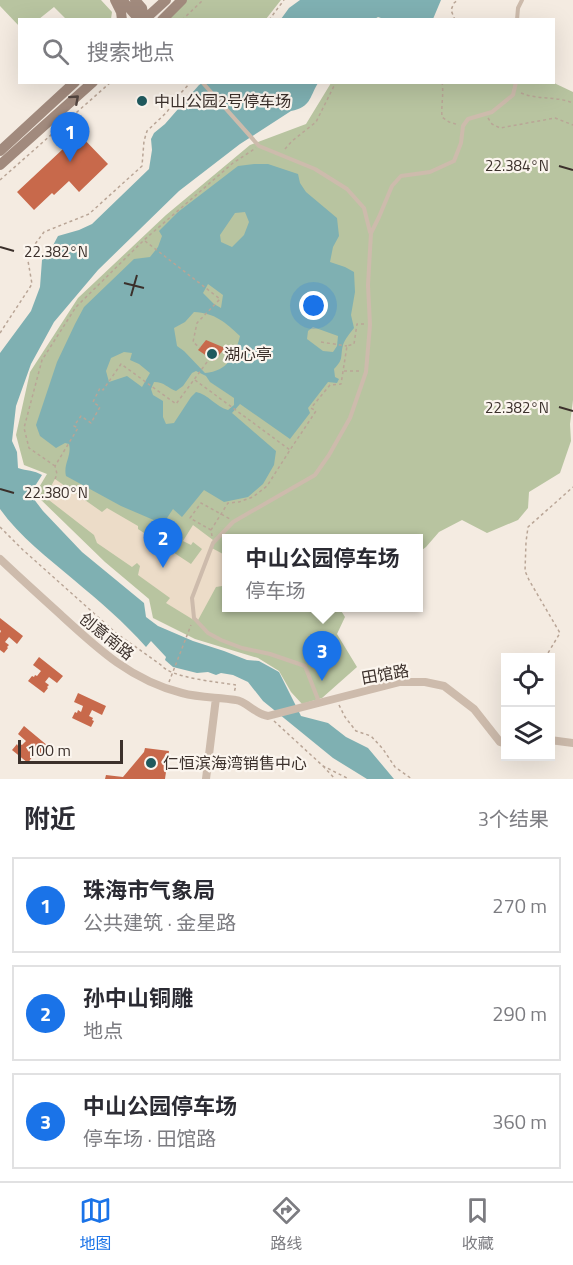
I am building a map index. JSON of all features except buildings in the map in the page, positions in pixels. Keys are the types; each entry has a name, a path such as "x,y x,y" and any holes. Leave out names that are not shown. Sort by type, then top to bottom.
{"street":[{"path":"115,0 122,12 122,18"},
{"path":"122,0 140,18"},
{"path":"135,0 142,8 144,18"},
{"path":"145,18 166,0"},
{"path":"164,18 182,0"},
{"path":"1,156 73,84"},
{"path":"1,156 91,84"},
{"name":"创意南路","path":"0,559 93,645 132,673 167,688 194,696 216,699"},
{"name":"田馆路","path":"268,716 400,682 425,682 444,686 474,709 501,742"},
{"path":"206,779 216,699 239,700 260,715 268,716"},
{"path":"555,741 573,744"}],"lane":[{"path":"517,18 522,0"},
{"path":"204,84 259,146 315,169 346,189 364,208 370,233 368,285 370,325 366,372 350,418 315,475 233,522 213,543 192,598 194,618 208,633 242,648 270,654 305,666 319,702"},
{"path":"370,233 392,186 401,176 430,172 454,161 462,143 463,126 468,119 492,112 513,96 516,84"}],"path":[{"path":"184,18 203,0"},
{"path":"270,18 284,0"},
{"path":"454,18 451,10 458,0"},
{"path":"0,180 109,84"},
{"path":"0,333 33,284 27,255 44,232 88,214 142,166 147,131 167,112 189,84"},
{"path":"280,154 316,122 335,84"},
{"path":"442,84 442,117 449,122 463,126"},
{"path":"514,90 531,97 566,100 573,103"},
{"path":"486,114 492,124 500,128 555,118 573,125"},
{"path":"55,479 57,474 55,465 29,448 24,428 42,360 76,307 144,240 233,163 259,146"},
{"path":"144,240 219,300 197,323 193,342 200,348"},
{"path":"321,342 347,346 354,344 357,324 370,325"},
{"path":"213,543 211,530 228,503 253,497 267,486 316,411 311,408 330,385 341,384 347,346"},
{"path":"55,465 78,428 74,426 81,416 91,423 100,407 93,402 100,388 103,390 121,364 176,404 210,358"},
{"path":"343,371 366,372"},
{"path":"195,379 290,450"},
{"path":"548,653 560,633 525,571 528,527 573,487"},
{"path":"211,530 190,518 201,503 233,522"},
{"path":"0,527 116,633 172,672 236,685 234,700"},
{"path":"167,688 194,618"},
{"path":"336,698 345,717 356,731 370,736 383,749 395,767 412,779"},
{"path":"268,716 335,779"},
{"path":"323,766 348,779"}],"green space":[{"path":"0,0 101,0 112,12 111,18 65,18 54,7 40,18 18,18 18,25 0,6"},
{"path":"186,0 281,0 267,18 167,18"},
{"path":"555,83 573,92 573,400 570,424 571,441 560,473 529,492 528,508 518,520 487,533 462,520 439,532 423,549 423,534 222,534 222,612 342,612 345,617 337,634 357,667 322,698 302,704 291,692 279,671 258,658 195,639 153,618 149,599 105,562 35,494 47,474 24,465 16,435 30,372 78,298 166,215 250,145 306,124 330,84"}],"shaded area":[{"path":"55,479 102,512 107,508 138,526 138,529 191,564 202,549 193,542 191,545 183,541 193,525 213,540 210,547 222,553 222,586 216,587 197,622 166,603 170,598 138,575 140,566 137,563 132,567 97,543 94,535 45,497"}],"water":[{"path":"300,0 441,0 433,18 282,18 289,8"},
{"path":"318,84 306,104 240,144 179,191 98,270 54,322 31,364 16,406 12,441 17,452 18,468 42,475 30,494 82,552 144,603 146,617 158,626 193,641 247,660 259,661 279,672 301,716 328,723 346,737 368,748 394,779 367,779 333,758 263,701 248,682 233,675 197,673 173,667 151,641 146,647 111,612 35,547 0,509 0,353 31,311 40,287 42,260 58,236 92,224 149,169 151,139 154,133 165,124 199,85"},
{"path":"268,164 298,174 300,183 306,192 337,218 339,236 333,247 330,262 354,272 355,292 351,315 354,328 344,343 340,360 334,369 335,377 339,379 337,383 328,382 308,408 310,413 290,439 240,404 232,413 276,451 274,465 263,484 248,497 224,502 204,490 182,517 173,509 163,524 121,506 66,476 69,444 65,443 56,448 40,436 36,425 57,362 84,307 134,259 150,257 158,247 162,236 159,231 178,212 238,166","holes":["245,212 249,222 244,235 232,247 221,242 220,235 235,213","208,284 223,295 221,308 203,293","194,312 208,314 219,319 240,336 236,350 225,366 205,373 177,346 174,328 185,322","313,327 338,336 337,346 333,352 323,351 307,339 308,331","124,352 132,353 130,360 150,373 142,387 127,376 109,382 106,371 111,358","196,371 234,398 234,405 228,410 196,392 174,423 166,424 163,417 163,401 153,395 151,389 154,382 176,391"]}],"place":[{"name":"中山公园2号停车场","path":"142,101"},
{"name":"珠海市气象局","path":"70,162"},
{"name":"湖心亭","path":"212,354"},
{"name":"孙中山铜雕","path":"163,568"},
{"name":"中山公园停车场","path":"322,681"},
{"name":"仁恒滨海湾销售中心","path":"151,763"}]}
